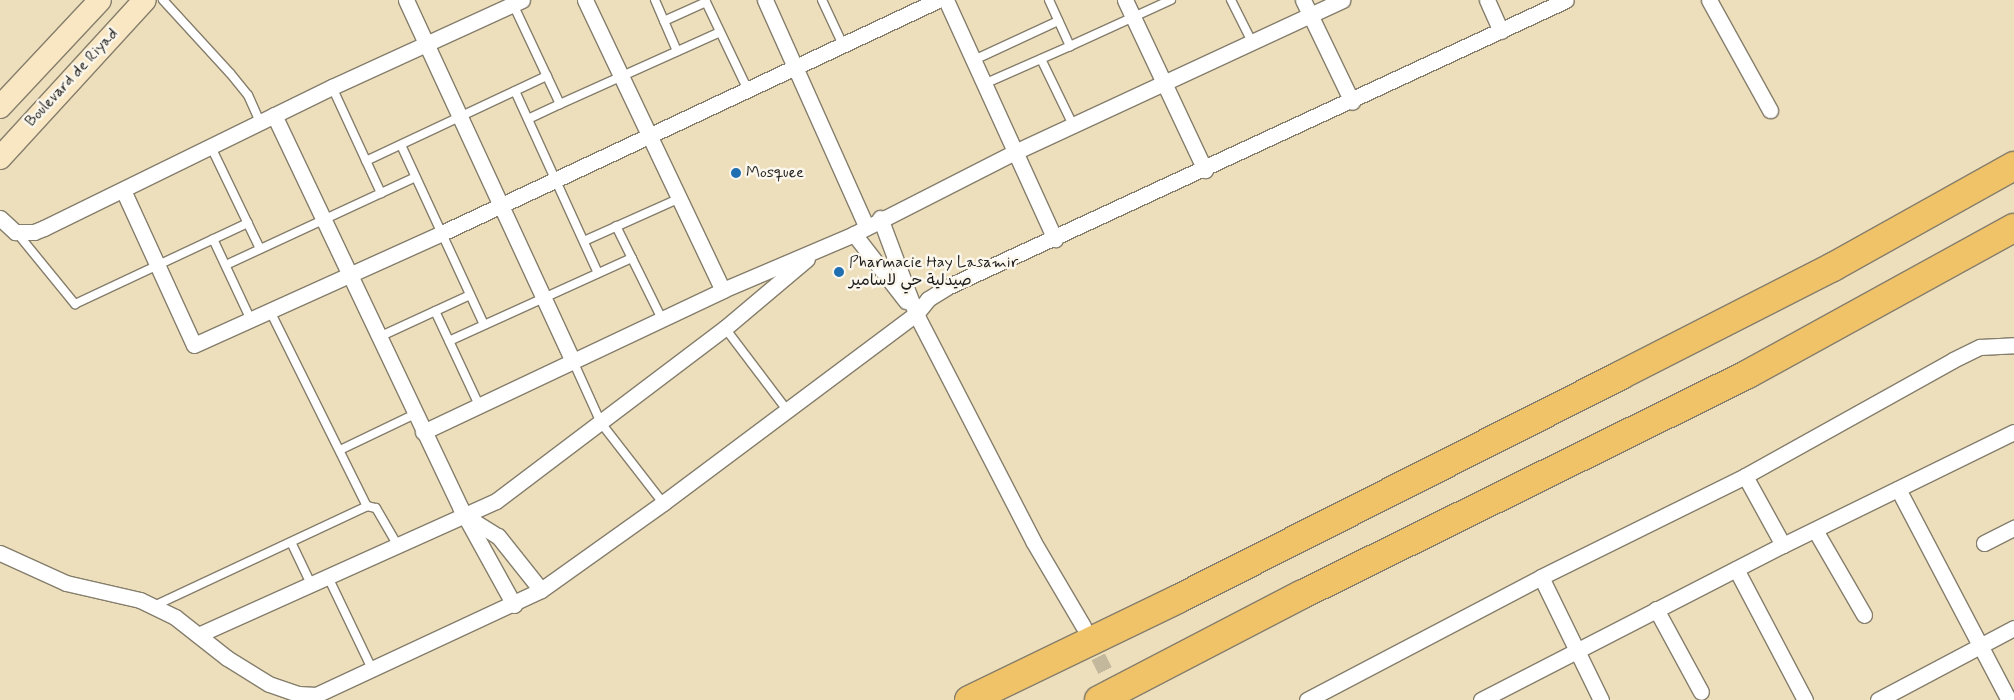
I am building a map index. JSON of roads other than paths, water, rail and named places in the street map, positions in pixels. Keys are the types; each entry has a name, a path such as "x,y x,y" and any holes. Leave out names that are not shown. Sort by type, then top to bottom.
{"highway":[{"path":"969,700 1178,599 1834,267 2014,166"},
{"path":"1099,700 1301,595 1748,374 2014,228"}],"main road":[{"name":"Boulevard de Riyad","path":"0,108 100,0"},
{"name":"Boulevard de Riyad","path":"0,158 146,0"}],"street":[{"path":"406,0 573,361"},
{"path":"585,0 723,290"},
{"path":"765,0 797,67 860,230 916,314 1033,541 1083,626"},
{"path":"123,190 194,345 350,276 938,0"},
{"path":"946,0 1055,239"},
{"path":"1125,0 1206,170"},
{"path":"1303,0 1352,102"},
{"path":"423,432 723,290 820,249 1015,152 1342,0"},
{"path":"1487,0 1501,31"},
{"path":"0,553 66,583 125,595 154,606 249,672 298,694 316,695 514,605 542,590 663,503 916,314 928,299 947,287 1206,170 1566,0"},
{"path":"1709,0 1770,110"},
{"path":"0,218 15,232 34,232 44,228 332,87 516,1"},
{"path":"274,115 423,432 514,605"},
{"path":"880,218 916,314"},
{"path":"198,635 496,501 725,328 820,249"},
{"path":"1307,700 1542,577 1746,476 1953,360 1980,347 2014,345"},
{"path":"1486,699 1577,649 1782,545 2014,432"},
{"path":"1746,476 1782,545"},
{"path":"1898,489 2009,700"},
{"path":"466,516 498,536 542,590"},
{"path":"1984,543 2014,528"},
{"path":"1815,530 1864,614"},
{"path":"1736,570 1805,700"},
{"path":"1542,577 1601,700"},
{"path":"1656,609 1701,692"},
{"path":"1878,700 2014,628"}],"lane":[{"path":"163,0 248,95 260,122"},
{"path":"655,0 677,51"},
{"path":"822,0 843,45"},
{"path":"1049,0 1070,46"},
{"path":"984,84 1171,0"},
{"path":"1231,0 1252,42"},
{"path":"516,1 560,104"},
{"path":"664,21 706,2 748,90"},
{"path":"974,60 1058,20"},
{"path":"528,119 720,32"},
{"path":"1041,59 1073,125"},
{"path":"366,161 547,76"},
{"path":"332,87 381,193"},
{"path":"515,91 598,273"},
{"path":"401,145 484,326"},
{"path":"211,147 260,249"},
{"path":"226,265 416,177"},
{"path":"584,240 680,198"},
{"path":"15,232 75,304 248,224"},
{"path":"616,226 662,319"},
{"path":"213,239 251,320"},
{"path":"449,342 632,258"},
{"path":"379,338 470,295"},
{"path":"270,311 367,506"},
{"path":"435,311 480,405"},
{"path":"725,328 786,410"},
{"path":"573,361 601,423 663,503"},
{"path":"340,450 415,414"},
{"path":"154,606 367,506 376,508 398,546"},
{"path":"291,542 311,584"},
{"path":"328,577 372,669"}],"tunnel":[{"path":"1088,636 1118,696"}],"place":[{"name":"Mosquee","path":"736,173"},
{"name":"Pharmacie Hay Lasamir صيدلية حي لاسامير","path":"839,272"}]}
